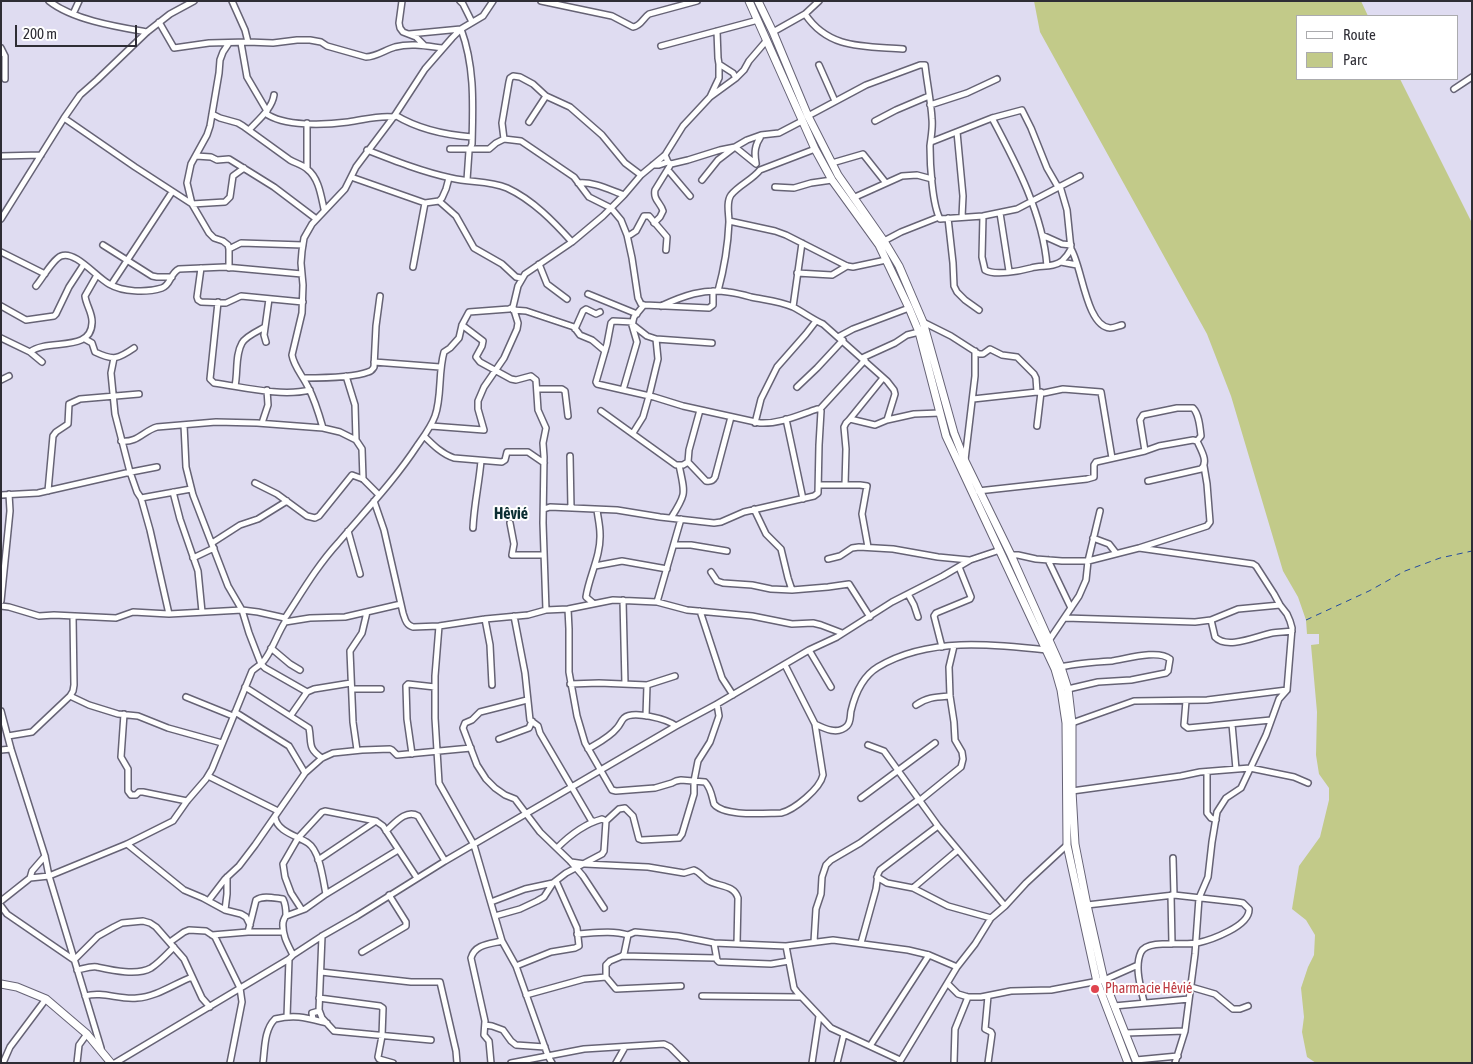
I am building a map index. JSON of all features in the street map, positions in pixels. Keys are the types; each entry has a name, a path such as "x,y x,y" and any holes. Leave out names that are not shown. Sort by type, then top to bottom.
{"street":[{"path":"49,1 73,14 147,32"},
{"path":"73,14 80,1"},
{"path":"1,219 80,95 159,22 194,1"},
{"path":"232,1 245,30 248,42"},
{"path":"402,1 400,28 403,32 416,37 424,46"},
{"path":"323,428 316,403 304,378 293,362 292,355 302,313 301,263 304,238 315,218 345,188 356,167 394,116 425,69 461,29 483,16 493,1"},
{"path":"542,1 612,16 633,28 640,25 649,14 697,1"},
{"path":"749,1 805,119 838,175 884,241 898,266 923,322 954,433 965,461 978,491 1011,555 1061,667 1068,689 1072,723 1072,791 1075,844 1100,981 1114,1006 1136,1061 1178,1056"},
{"path":"758,1 773,32 815,149 832,180 874,238 909,308 919,332 946,436 1047,650 1062,690 1066,723 1067,845 1100,981 1128,1063"},
{"path":"773,32 806,14 819,1"},
{"path":"462,2 472,22"},
{"path":"806,14 823,34 842,43 903,49"},
{"path":"661,46 758,20"},
{"path":"159,22 174,48 200,44 273,43 310,40 366,57 372,57 392,48 403,46 442,48"},
{"path":"410,34 461,29"},
{"path":"461,29 465,40 474,94 467,180"},
{"path":"710,97 719,78 717,31"},
{"path":"431,426 484,430 478,409 478,400 484,387 497,370 517,329 518,324 513,308 521,278 572,242 603,216 641,175 665,154 682,126 710,97 744,70 754,54 767,40"},
{"path":"229,43 220,60 207,135 196,156 187,183 192,204 211,235 225,242 229,249 229,268"},
{"path":"241,43 247,77 266,112 271,117 283,122 308,124 347,122 382,116 394,116 437,132 472,137"},
{"path":"1,48 5,56 5,80"},
{"path":"719,64 736,78"},
{"path":"702,180 718,160 747,140 761,135 779,133 866,85 920,64 925,66 929,96 932,130 932,179 936,209 939,217"},
{"path":"819,65 835,101"},
{"path":"504,139 502,123 510,78 513,76 520,77 533,84 546,96 577,112 602,136 625,163 641,175"},
{"path":"1454,89 1472,77"},
{"path":"930,105 967,93 997,79"},
{"path":"249,130 266,112 273,102 274,95"},
{"path":"529,122 546,96"},
{"path":"874,121 929,96"},
{"path":"931,142 992,118 1024,110 1047,168 1059,187 1067,210 1071,247 1095,318 1109,328 1122,325"},
{"path":"212,114 238,123 290,160 307,168 317,182 324,209"},
{"path":"64,118 135,168 192,204 225,202 229,200 234,176 244,168"},
{"path":"992,118 1014,160 1032,201 1042,235 1046,254 1046,266"},
{"path":"307,168 308,124"},
{"path":"957,132 963,196 962,217"},
{"path":"756,164 755,148 761,135"},
{"path":"450,149 489,149 504,139 526,143 570,174 589,198 611,208 621,220 627,235 638,298 641,304 709,308 713,305 715,291 722,276 728,238 728,201 731,194 760,170 815,149"},
{"path":"652,165 659,166 688,160 735,147 756,164 760,170"},
{"path":"723,149 726,155"},
{"path":"368,150 449,178 488,182 508,189 544,213 572,242"},
{"path":"654,223 663,211 662,206 656,201 654,194 668,170 669,163 665,154"},
{"path":"832,163 863,154 886,183"},
{"path":"1,156 42,155"},
{"path":"196,156 211,157 217,160 228,159 274,187 315,218"},
{"path":"668,170 690,196"},
{"path":"853,198 909,175 932,179"},
{"path":"884,241 939,217 943,219 983,216 1017,209 1080,176"},
{"path":"351,177 425,203 439,201 445,194 449,178"},
{"path":"775,188 794,188 811,182 832,180"},
{"path":"578,183 590,184 624,195"},
{"path":"111,285 172,192"},
{"path":"439,201 456,216 474,248 502,264 514,276 521,278"},
{"path":"413,268 425,203"},
{"path":"1,204 10,206"},
{"path":"1000,213 1009,271"},
{"path":"627,235 636,231 646,216 649,216 667,237 666,250"},
{"path":"983,216 982,258 985,270 990,272 1009,271 1061,262 1078,265"},
{"path":"948,218 954,286 965,300 979,310"},
{"path":"729,221 775,231 847,266 853,267 886,260"},
{"path":"1042,235 1071,247"},
{"path":"229,249 241,243 303,245"},
{"path":"793,307 802,243"},
{"path":"103,245 152,276 172,277"},
{"path":"1061,262 1071,247"},
{"path":"1,252 45,274"},
{"path":"1046,254 1055,264"},
{"path":"36,286 58,258 68,255 76,258 111,285 130,290 164,288 179,269 229,268 302,274"},
{"path":"1,306 26,320 54,316 84,264"},
{"path":"539,264 547,284 567,299"},
{"path":"797,273 832,275 847,266"},
{"path":"200,268 198,300 201,302 230,302 241,296 303,302"},
{"path":"30,352 42,346 78,342 85,339 90,333 92,324 85,296 97,275"},
{"path":"661,306 694,293 715,291 779,302 793,307 823,324 841,338 884,378 895,392 887,420"},
{"path":"588,294 636,314"},
{"path":"304,378 346,376 372,370 380,296"},
{"path":"266,342 264,337 269,299"},
{"path":"218,302 210,379 214,383 296,393 310,390"},
{"path":"623,390 637,342 633,323 636,314 644,305"},
{"path":"1,901 30,878 49,876 127,844 173,821 208,776 252,671 261,664 285,620 319,565 396,475 431,426 436,415 440,367 444,352 459,338 462,325 471,311 513,308 526,311 575,329 580,335 592,340 605,351"},
{"path":"797,387 817,368 841,338 889,315 909,308"},
{"path":"575,329 583,311 586,310 596,314 600,312"},
{"path":"712,344 656,339 647,336 633,323 613,321 596,382 597,384 700,410 770,424 817,409 820,410"},
{"path":"755,422 761,399 777,367 816,321"},
{"path":"923,322 981,354 990,349 1002,355 1017,358 1036,378 1039,392 1037,426"},
{"path":"462,325 482,341 477,359 513,380 533,376 536,380 538,410 546,428 543,442 546,610"},
{"path":"235,386 237,361 242,343 265,327"},
{"path":"544,509 546,507 617,510 714,523 754,509 817,495 819,485 820,410 864,359 907,335 919,332"},
{"path":"1,338 30,352 42,362"},
{"path":"85,339 92,343 95,352 114,358 120,357 134,348"},
{"path":"633,433 643,417 649,396 658,359 656,339"},
{"path":"965,461 975,376 974,351"},
{"path":"114,358 111,373 115,414 130,472 141,498 170,614"},
{"path":"374,362 440,367"},
{"path":"1,380 9,376"},
{"path":"346,376 355,405 356,440"},
{"path":"845,485 846,449 844,427 884,378"},
{"path":"537,389 565,390 568,416"},
{"path":"262,423 268,405 268,390"},
{"path":"973,399 1063,390 1101,392 1112,458"},
{"path":"48,491 53,436 68,424 69,404 80,399 139,394"},
{"path":"1145,451 1141,417 1168,410 1195,409 1201,436 1197,441"},
{"path":"700,410 688,450 688,462 706,481 710,482 715,477 731,417"},
{"path":"601,411 680,466 684,495 671,518"},
{"path":"848,420 854,419 875,425 887,420 914,414 940,413"},
{"path":"786,419 803,499"},
{"path":"121,441 129,442 155,428 216,422 262,423 323,428 340,432 356,440 362,449 363,478"},
{"path":"184,425 186,467 191,489 228,586 242,610 261,664 307,692"},
{"path":"424,436 437,448 454,458 504,462 507,452 526,452 544,464"},
{"path":"978,491 1092,478 1095,463 1170,444 1197,441"},
{"path":"1011,555 1048,560 1088,561 1139,548 1207,526 1210,522 1207,484 1204,459 1197,441"},
{"path":"570,456 572,508"},
{"path":"473,528 474,506 481,460"},
{"path":"680,466 688,462"},
{"path":"1148,481 1201,469 1204,466"},
{"path":"1,495 48,491 157,467"},
{"path":"255,483 276,494 307,516 315,518 319,516 352,475 363,478 379,495"},
{"path":"819,485 867,486 862,514 868,547"},
{"path":"141,498 191,489"},
{"path":"173,492 199,575 202,612"},
{"path":"1,601 8,530 9,494"},
{"path":"193,558 213,546 240,525 266,515 287,501"},
{"path":"374,501 384,530 406,623 409,626 439,626 528,615 546,610 568,609 593,603 623,600 657,602 687,610 752,616 792,624 813,623 842,633"},
{"path":"754,509 766,534 781,548 792,590"},
{"path":"593,603 586,597 595,566 600,533 597,510"},
{"path":"1050,640 1079,596 1086,580 1088,561 1100,511"},
{"path":"657,602 681,519"},
{"path":"510,522 514,544 512,555 544,555"},
{"path":"348,531 360,574"},
{"path":"1094,538 1109,544 1116,553"},
{"path":"674,546 691,546 727,551"},
{"path":"828,559 840,556 858,546 893,548 938,557 970,560"},
{"path":"1139,548 1253,564 1287,614 1292,631 1287,690 1279,699 1266,735 1241,788 1226,798 1219,808 1212,842 1208,877 1199,898 1185,1030 1175,1063"},
{"path":"1,984 17,987 46,998 87,1034 110,1062 210,1007 289,960 293,955 322,936 445,861 676,726 733,696 808,650 837,637 892,602 970,560 1000,550"},
{"path":"1048,560 1071,608"},
{"path":"595,566 622,561 668,568"},
{"path":"942,647 934,616 936,613 956,606 971,597 959,567"},
{"path":"711,572 718,581 723,583 771,589 828,588 849,584 870,617"},
{"path":"908,594 918,616"},
{"path":"623,600 625,684"},
{"path":"1,606 39,616 116,618 134,612 170,614 242,610 258,612 285,620 345,617 401,604"},
{"path":"1065,618 1195,622 1211,620 1238,609 1280,604"},
{"path":"568,609 570,684 577,716 585,743 612,790 655,788 676,780 694,781 706,784 712,794 714,804 721,810 746,814 781,813 790,810 812,791 822,780 823,775 816,724 785,665"},
{"path":"357,750 353,722 351,650 362,633 367,612"},
{"path":"700,612 722,678 733,696"},
{"path":"8,736 32,732 73,691 73,616"},
{"path":"514,616 525,673 530,718 538,726 540,733 571,788 590,820 593,821"},
{"path":"485,619 490,645 492,685"},
{"path":"1211,620 1214,637 1220,641 1231,642 1271,633 1292,631"},
{"path":"439,626 434,718 439,782 474,844 502,941 516,966 544,1047 552,1063"},
{"path":"816,724 830,730 842,730 849,724 854,698 872,671 903,655 942,647 994,644 1047,650"},
{"path":"814,942 816,909 821,894 822,877 826,865 860,843 961,767 962,752 954,740 954,722 950,696 949,667 954,646"},
{"path":"271,648 300,670"},
{"path":"808,650 831,686"},
{"path":"1061,667 1078,663 1153,655 1167,656 1170,659 1166,673 1131,680 1098,682 1068,689"},
{"path":"570,684 647,685 675,676"},
{"path":"291,716 307,692 318,687 351,683"},
{"path":"412,754 406,686 408,684 435,687"},
{"path":"646,716 647,685"},
{"path":"245,687 309,728 311,748 322,758"},
{"path":"352,689 381,689"},
{"path":"1072,723 1134,701 1186,701 1287,690"},
{"path":"70,696 89,705 118,714 138,716 168,728 222,743"},
{"path":"916,705 922,700 950,696"},
{"path":"186,697 234,714 289,746 304,774"},
{"path":"528,700 480,712 472,720 465,723 463,728 477,765 486,779 505,795 515,799 540,832 583,876 604,908"},
{"path":"1186,701 1184,725 1188,728 1271,720"},
{"path":"495,916 520,909 544,897 555,882 602,854 604,851 606,821 619,809 625,808 633,816 639,839 678,838 682,834 694,794 694,781 698,760 710,742 720,715 717,704"},
{"path":"1,711 102,1051"},
{"path":"124,714 121,757 128,769 128,791 131,795 136,795 141,791 187,801"},
{"path":"588,749 616,730 625,718 646,716 670,722 676,726"},
{"path":"499,739 529,728 532,721"},
{"path":"1232,724 1236,769"},
{"path":"862,798 935,743"},
{"path":"868,745 884,751 938,826 1005,906"},
{"path":"209,900 227,877 239,866 304,774 322,758 334,753 357,750 390,749 397,755 471,748"},
{"path":"1,750 11,749"},
{"path":"1072,791 1207,772 1250,768 1294,777 1308,782"},
{"path":"1207,772 1207,813 1210,818 1216,820"},
{"path":"208,776 277,814"},
{"path":"302,910 291,892 285,877 283,864 298,838 318,815 325,812 376,821 383,826 417,878"},
{"path":"386,831 408,814 414,813 418,816 445,861"},
{"path":"277,814 276,821 278,824 298,838 311,844 318,860 326,894"},
{"path":"557,848 568,836 593,821 602,819 606,821"},
{"path":"318,860 376,821"},
{"path":"861,943 880,870 938,826"},
{"path":"127,844 184,890 209,900 225,910 241,914 246,917 250,925"},
{"path":"786,946 794,988 800,997 828,1026 900,1062 957,968 991,918 1067,845"},
{"path":"286,916 302,910 398,850"},
{"path":"913,888 958,850"},
{"path":"30,878 32,871 45,856"},
{"path":"1172,944 1173,858"},
{"path":"571,862 648,867 684,873 694,870 699,872 708,881 731,889 738,896 736,944"},
{"path":"225,910 227,877"},
{"path":"877,877 887,882 913,888 948,906 991,918"},
{"path":"491,902 525,888 555,882"},
{"path":"516,966 550,952 578,948 579,946 577,928 555,882"},
{"path":"362,952 406,926 406,922 389,895"},
{"path":"1087,905 1172,895 1243,903 1248,906 1250,911 1247,917 1232,929 1195,943 1148,946 1140,953 1138,965 1144,1002"},
{"path":"248,932 254,902 258,898 283,899 286,916 283,921 284,932 293,955"},
{"path":"1,906 7,914 74,960"},
{"path":"74,960 104,932 122,923 150,922 184,959 202,998 210,1007"},
{"path":"170,942 189,930 206,931 215,937 240,988 242,1002 230,1063"},
{"path":"212,935 284,932"},
{"path":"578,934 606,932 628,935 635,932 678,936 714,943 786,946 833,940 908,950 929,955 957,968"},
{"path":"622,956 628,935"},
{"path":"322,936 319,1011 322,1018 334,1031 431,1040"},
{"path":"491,1063 489,1041 484,1031 485,1025 471,958 473,952 481,946 502,941"},
{"path":"714,943 716,958 719,962 771,964 789,961"},
{"path":"77,970 96,967 129,972 146,970 151,968 174,947"},
{"path":"870,1046 929,955"},
{"path":"681,986 616,989 606,978 607,963 622,956 716,958"},
{"path":"287,1017 289,960"},
{"path":"948,984 958,994 968,997 988,996 1010,991 1051,990 1100,981 1138,965"},
{"path":"321,972 411,982 440,982 457,1063"},
{"path":"85,996 109,995 136,998 162,992 192,977"},
{"path":"526,995 584,979 606,978"},
{"path":"1191,987 1215,994 1233,1009 1248,1006"},
{"path":"702,996 800,997"},
{"path":"988,996 985,1029 992,1034 988,1063"},
{"path":"954,1063 955,1029 968,997"},
{"path":"4,1063 10,1047 46,998"},
{"path":"319,998 380,1006 383,1008 382,1036 378,1057 393,1063"},
{"path":"1114,1006 1189,999"},
{"path":"312,1019 312,1013 319,1011"},
{"path":"262,1063 266,1037 275,1019 296,1016 326,1023"},
{"path":"812,1063 819,1016"},
{"path":"485,1025 503,1030 516,1045 544,1047"},
{"path":"1126,1033 1185,1030"},
{"path":"76,1063 79,1045 87,1034"},
{"path":"837,1063 844,1034"},
{"path":"510,1063 579,1050 664,1044 670,1047 686,1063"},
{"path":"616,1063 625,1047"}],"green space":[{"path":"1034,1 1361,1 1368,15 1296,15 1296,80 1400,80 1472,223 1472,1063 1316,1063 1307,1057 1302,1032 1304,1017 1301,988 1314,955 1315,935 1306,920 1292,909 1299,866 1320,837 1329,800 1329,788 1319,774 1316,755 1317,712 1311,645 1319,644 1319,634 1307,634 1306,620 1298,597 1283,571 1231,396 1207,334 1040,32"}],"ferry route":[{"path":"1306,620 1369,591 1405,571 1440,558 1472,551"}],"place":[{"name":"Pharmacie Hêvié","path":"1095,989"}],"district":[{"name":"Hêvié","path":"511,514"}]}
